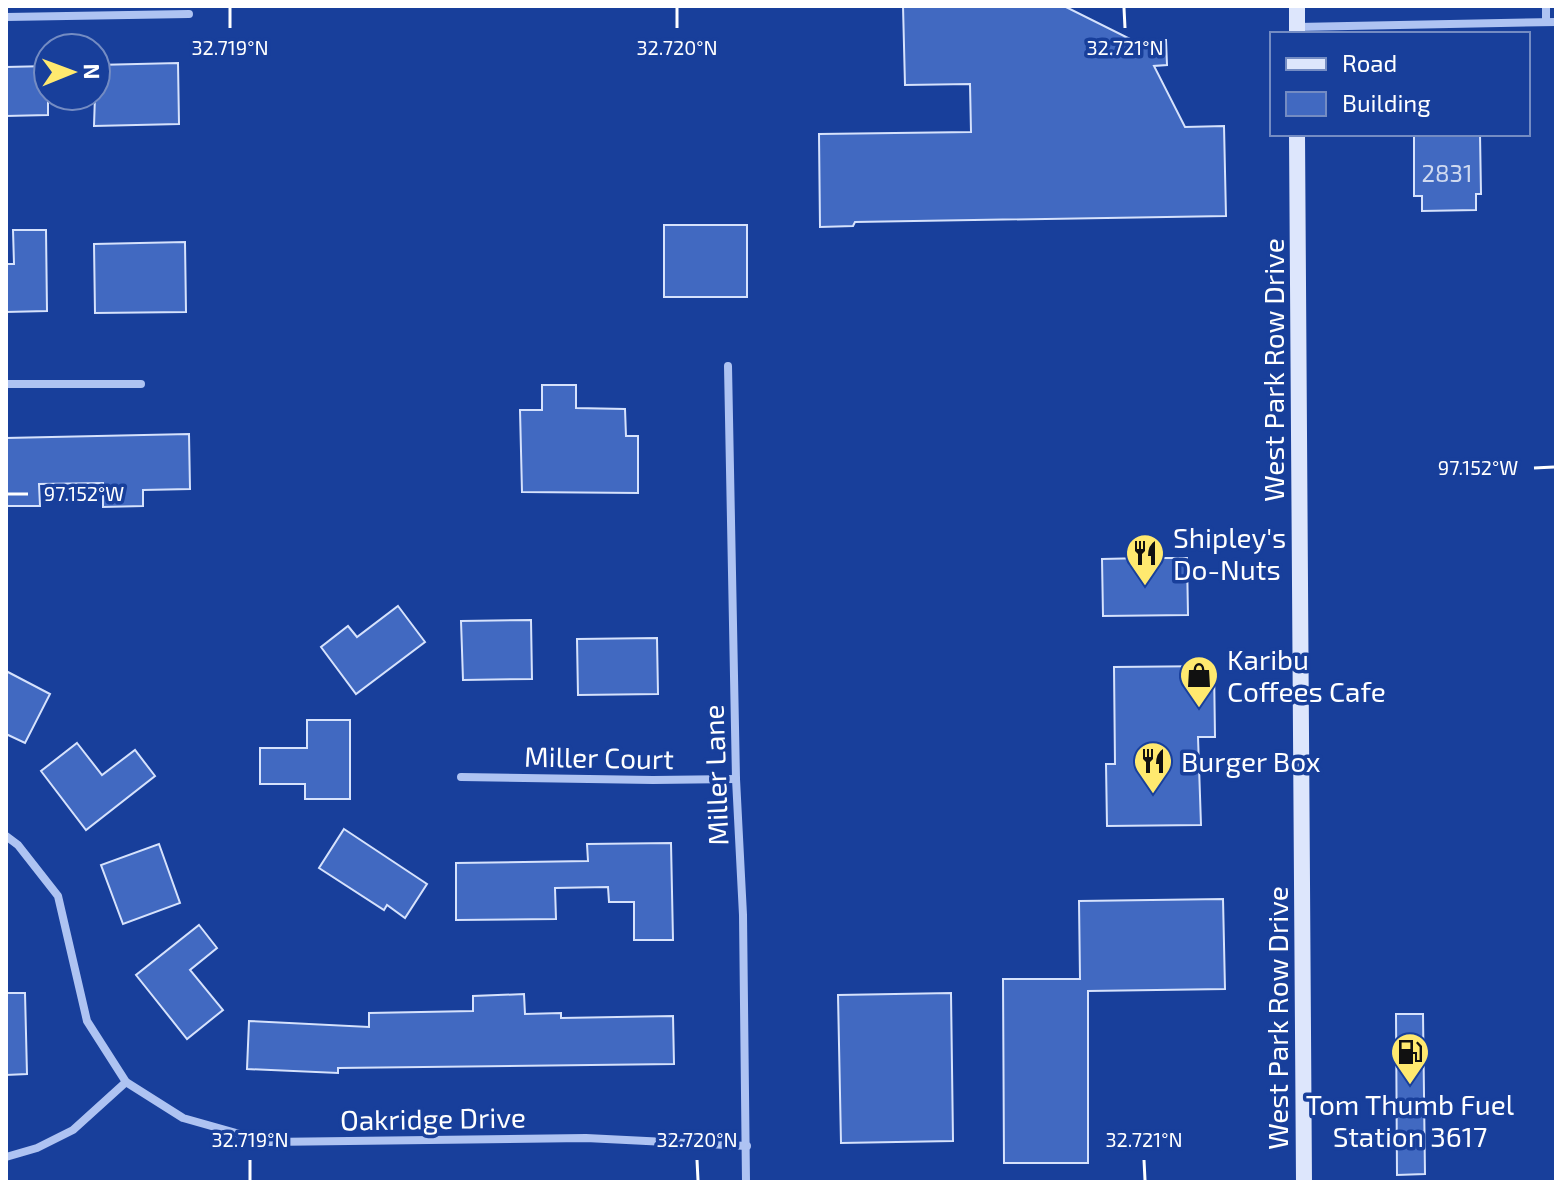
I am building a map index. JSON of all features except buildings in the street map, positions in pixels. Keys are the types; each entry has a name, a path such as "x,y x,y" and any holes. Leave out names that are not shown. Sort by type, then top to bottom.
{"main road":[{"path":"1297,6 1297,30"},
{"name":"West Park Row Drive","path":"1297,136 1304,1182"}],"street":[{"path":"1546,6 1546,22"},
{"path":"6,17 189,14"},
{"path":"1297,30 1556,22"},
{"name":"Miller Lane","path":"728,366 736,779 743,915 746,1182"},
{"path":"6,384 141,384"},
{"name":"Miller Court","path":"461,777 736,779"},
{"name":"Oakridge Drive","path":"6,836 18,845 58,896 87,1021 126,1082 183,1118 268,1142 586,1138 747,1146"},
{"path":"6,1157 37,1148 73,1130 126,1082"}],"place":[{"name":"Shipley's Do-Nuts","path":"1145,587"},
{"name":"Karibu Coffees Cafe","path":"1199,709"},
{"name":"Burger Box","path":"1153,795"},
{"name":"Tom Thumb Fuel Station 3617","path":"1410,1086"}]}
